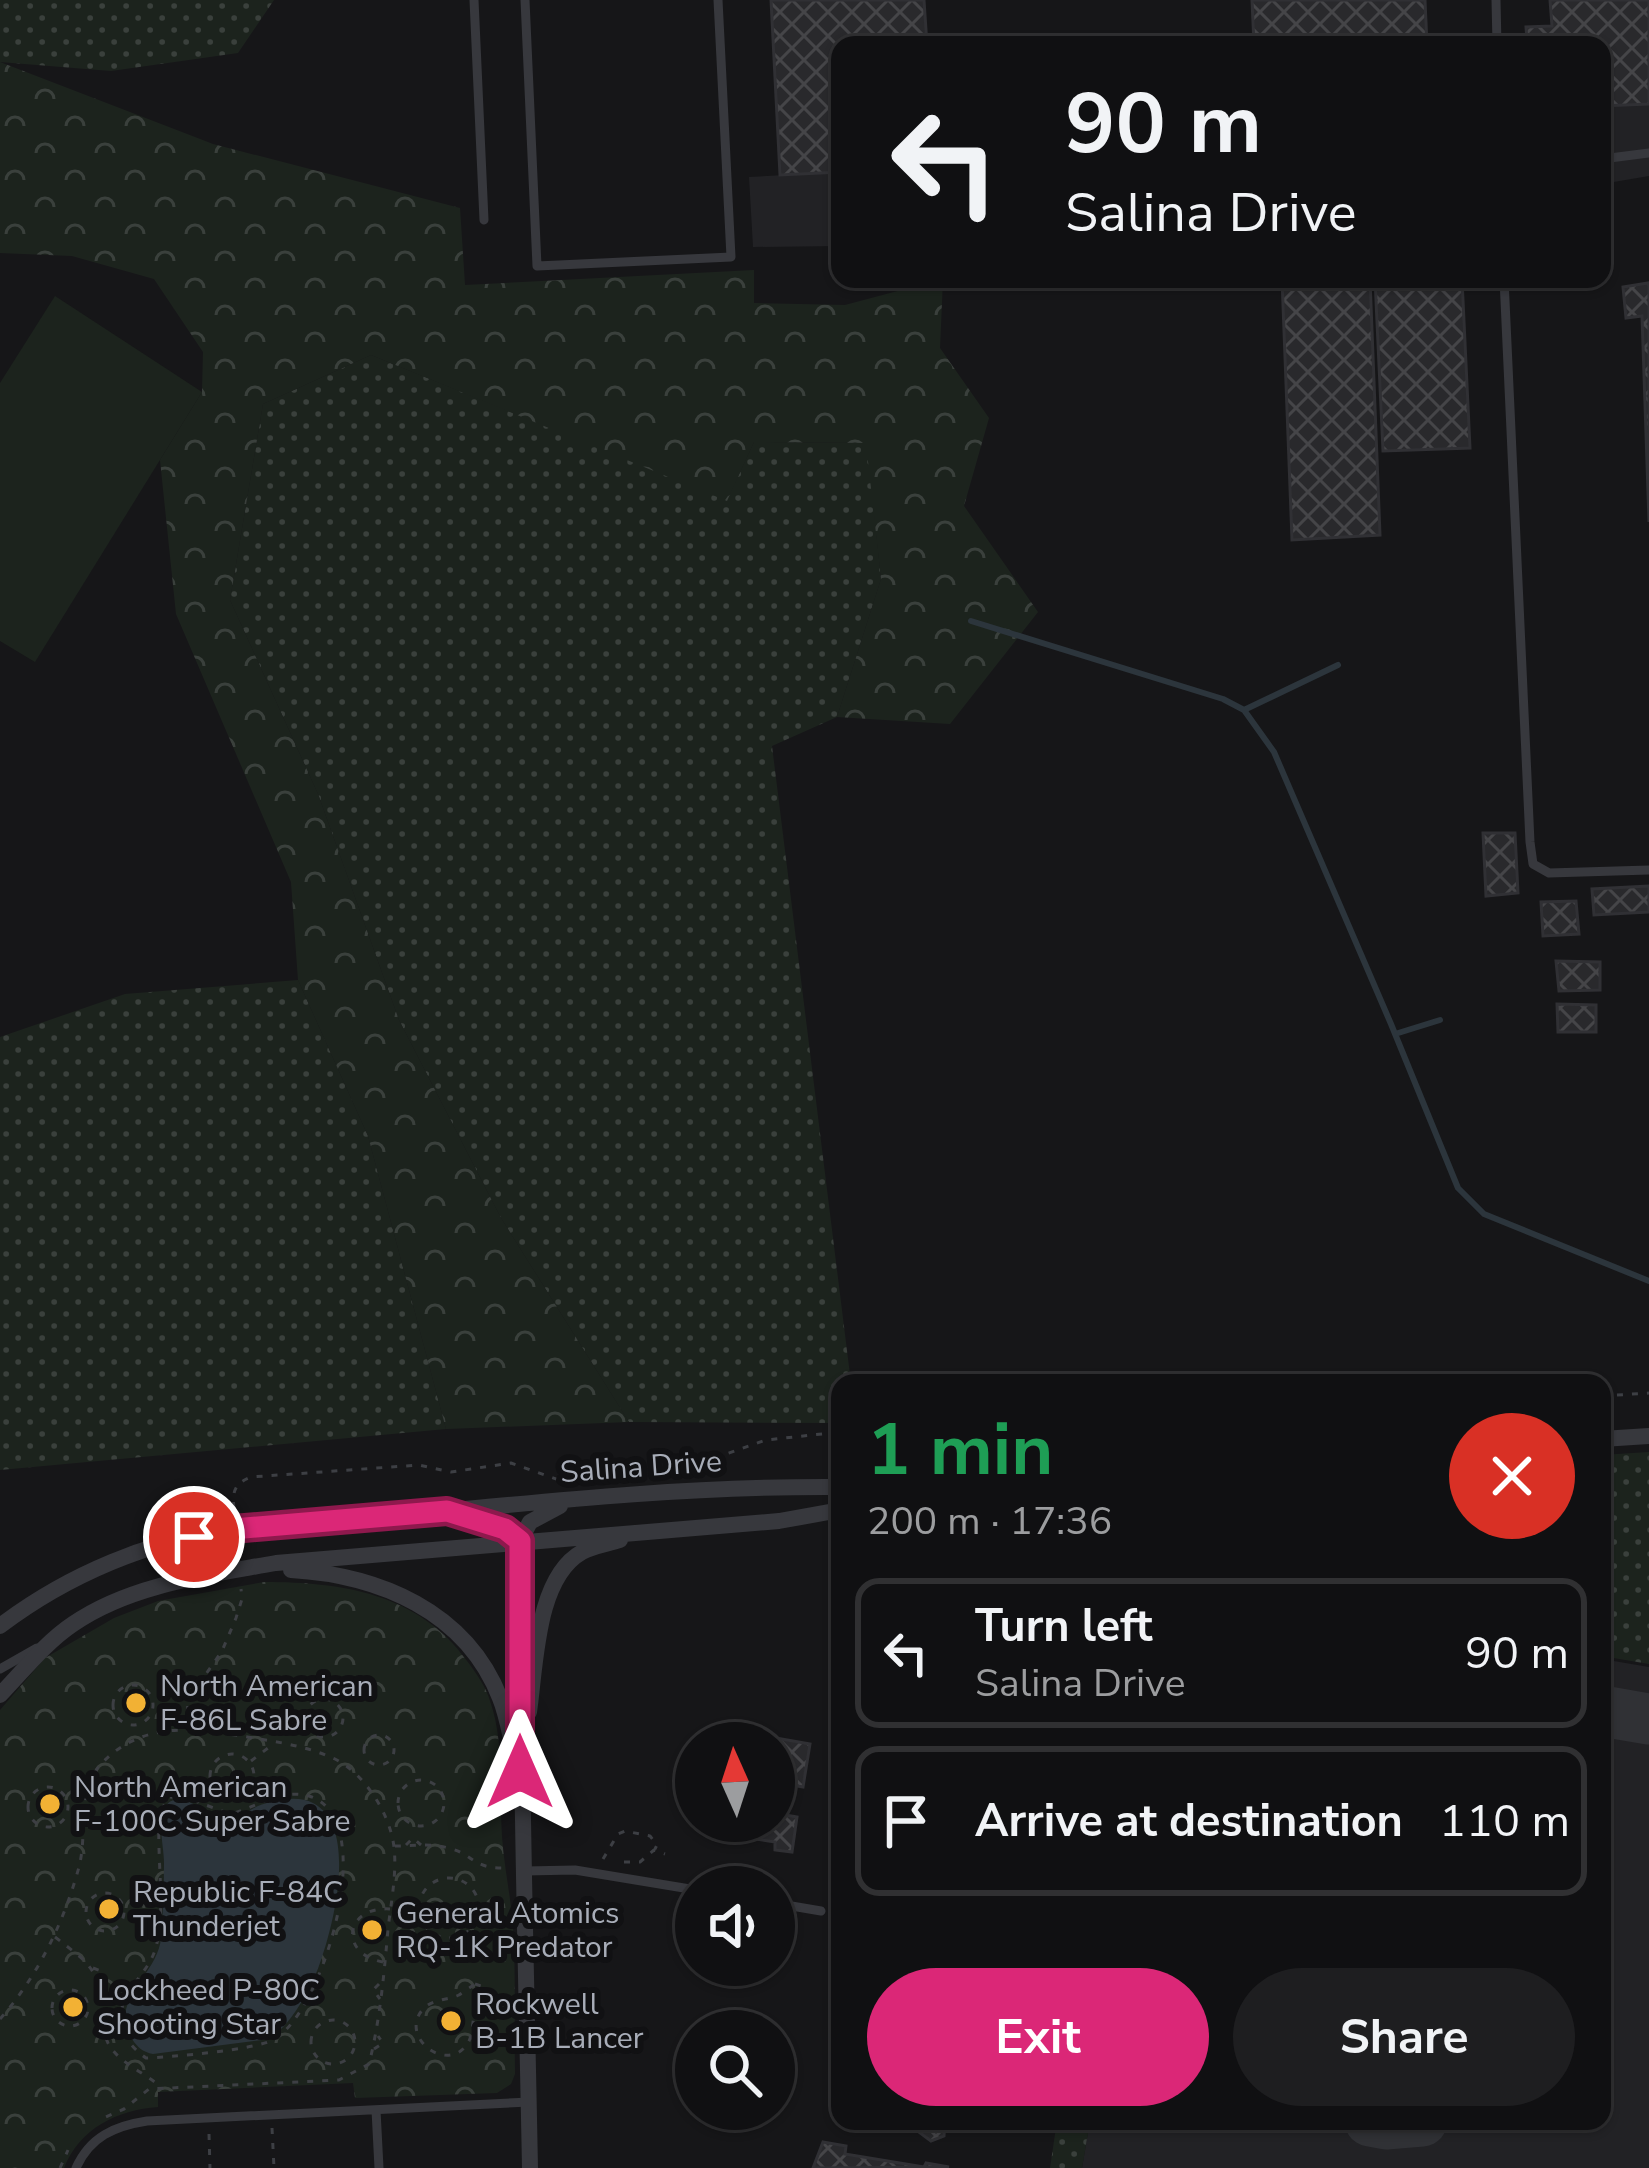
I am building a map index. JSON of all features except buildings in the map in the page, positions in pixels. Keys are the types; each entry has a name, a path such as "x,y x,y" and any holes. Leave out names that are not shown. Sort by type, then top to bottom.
{"street":[{"path":"1611,1438 1649,1436"},
{"name":"Salina Drive","path":"0,1626 119,1558 233,1529 583,1497 831,1486"},
{"path":"530,2168 520,1772 520,1541 530,1522 583,1497"},
{"name":"Salina Drive","path":"447,1511 505,1529 520,1541"},
{"name":"Salina Drive","path":"0,1695 76,1622 129,1596 209,1575 520,1541 779,1521 831,1512"},
{"name":"Salina Drive","path":"520,1772 545,1605 557,1576 582,1552 651,1531"},
{"path":"248,1568 362,1580 431,1611 455,1630 487,1671 502,1701 520,1772"}],"lane":[{"path":"474,0 484,220"},
{"path":"525,0 537,266 731,257 718,0"},
{"path":"1496,0 1497,36"},
{"path":"1611,158 1649,153"},
{"path":"1504,288 1533,864 1549,873 1649,870"},
{"path":"0,1669 58,1636"},
{"path":"525,1871 575,1870 675,1887"},
{"path":"795,1907 821,1911"},
{"path":"76,2168 96,2138 146,2121 529,2102"},
{"path":"376,2110 379,2168"}],"path":[{"path":"1611,1395 1649,1393"},
{"path":"124,1687 143,1689 152,1699 151,1713 135,1725 123,1722 115,1713 116,1695 124,1687"},
{"path":"321,1699 334,1702 343,1712 342,1726 333,1736 314,1735 304,1720 307,1708 321,1699"},
{"path":"0,2019 29,1984 54,1936 79,1866 87,1782 102,1762 123,1747 151,1733 186,1729 276,1742 338,1760 359,1777 375,1798 394,1846 381,2001 369,2064 339,2080 149,2089 94,2124"},
{"path":"373,1737 388,1738 394,1751 390,1760 372,1763 365,1752 367,1743 373,1737"},
{"path":"250,1762 276,1742"},
{"path":"194,1801 209,1780 212,1765 224,1755 238,1754 250,1762 254,1778 277,1797"},
{"path":"209,1780 218,1793 232,1798 246,1794 254,1778"},
{"path":"411,1782 433,1784 442,1794 440,1815 422,1825 407,1821 398,1808 400,1792 411,1782"},
{"path":"46,1787 59,1790 68,1802 66,1816 56,1826 37,1825 28,1815 30,1796 46,1787"},
{"path":"179,1795 194,1801 230,1814 277,1797 309,1796 327,1808 340,1831 342,1889 319,1975 284,2032 262,2044 146,2058 135,2050 121,2025 122,2006 154,1954 160,1811 179,1795"},
{"path":"603,1859 618,1834 625,1832 650,1836 654,1850"},
{"path":"405,1846 413,1838 421,1846"},
{"path":"448,1878 468,1885 479,1902 476,1922 460,1936 433,1933 421,1918 424,1892 448,1878"},
{"path":"99,1894 116,1896 123,1906 120,1922 105,1930 93,1926 87,1915 89,1903 99,1894"},
{"path":"385,1962 361,1954 352,1931 367,1911 391,1909"},
{"path":"54,1936 92,1968 100,1984 106,2040 122,2060 160,2087"},
{"path":"480,1984 484,1993 469,2042 455,2053 438,2054 423,2045 417,2020 427,2005 480,1984"},
{"path":"69,1990 80,1993 88,2007 85,2018 71,2026 59,2022 53,2012 54,2000 69,1990"},
{"path":"332,2020 346,2024 354,2037 348,2058 334,2064 320,2060 310,2043 314,2030 332,2020"},
{"path":"272,2125 274,2168"},
{"path":"209,2128 210,2168"},
{"path":"60,2168 74,2143"}],"shaded area":[{"path":"1649,104 1649,176 1611,182 1611,106"},
{"path":"831,172 831,246 753,247 749,177"},
{"path":"1611,1661 1649,1667 1649,2168 1082,2168 1088,2130 1611,2130"},
{"path":"181,1799 226,1817 278,1800 313,1803 327,1815 335,1832 339,1876 332,1923 318,1968 282,2028 262,2040 153,2054 132,2039 126,2012 158,1951 164,1891 161,1821 168,1803"}],"green space":[{"path":"0,0 274,0 238,53 111,71 0,62"},
{"path":"0,62 213,144 460,208 465,285 754,270 754,303 845,305 909,288 943,288 940,348 989,418 964,506 1038,612 950,724 837,717 881,579 866,443 754,442 727,501 371,355 263,404 230,600 318,794 399,1020 501,1218 629,1422 446,1429 368,1136 298,980 291,882 176,614 160,460 202,392 203,352 154,279 72,256 0,253"},
{"path":"55,296 202,392 35,662 0,641 0,383"},
{"path":"371,355 727,500 754,442 867,443 881,579 837,717 772,746 850,1374 831,1374 831,1423 629,1422 501,1218 399,1020 318,794 230,600 263,404"},
{"path":"298,980 368,1136 446,1429 0,1470 0,1037 125,994"},
{"path":"1649,1452 1649,1664 1611,1658 1611,1454"},
{"path":"264,1582 350,1589 403,1607 448,1638 486,1691 498,1734 502,1837 513,1928 515,2074 511,2084 497,2093 355,2098 353,2083 158,2092 158,2107 128,2112 102,2124 80,2142 64,2168 0,2168 0,1710 45,1658 114,1618 158,1601"},
{"path":"1056,2130 1088,2130 1082,2168 1050,2168"}],"waterway":[{"path":"971,621 1223,699 1244,710 1274,752 1458,1188 1484,1214 1649,1281"},
{"path":"1244,710 1338,665"},
{"path":"1395,1034 1440,1020"}],"taxiway":[{"path":"1611,1713 1649,1719"}],"place":[{"name":"North American F-86L Sabre","path":"136,1703"},
{"name":"North American F-100C Super Sabre","path":"50,1804"},
{"name":"Republic F-84C Thunderjet","path":"109,1909"},
{"name":"General Atomics RQ-1K Predator","path":"372,1930"},
{"name":"Lockheed P-80C Shooting Star","path":"73,2007"},
{"name":"Rockwell B-1B Lancer","path":"451,2021"}],"route":[{"path":"194,1537 233,1529 447,1511 505,1529 520,1541 520,1772"}]}
